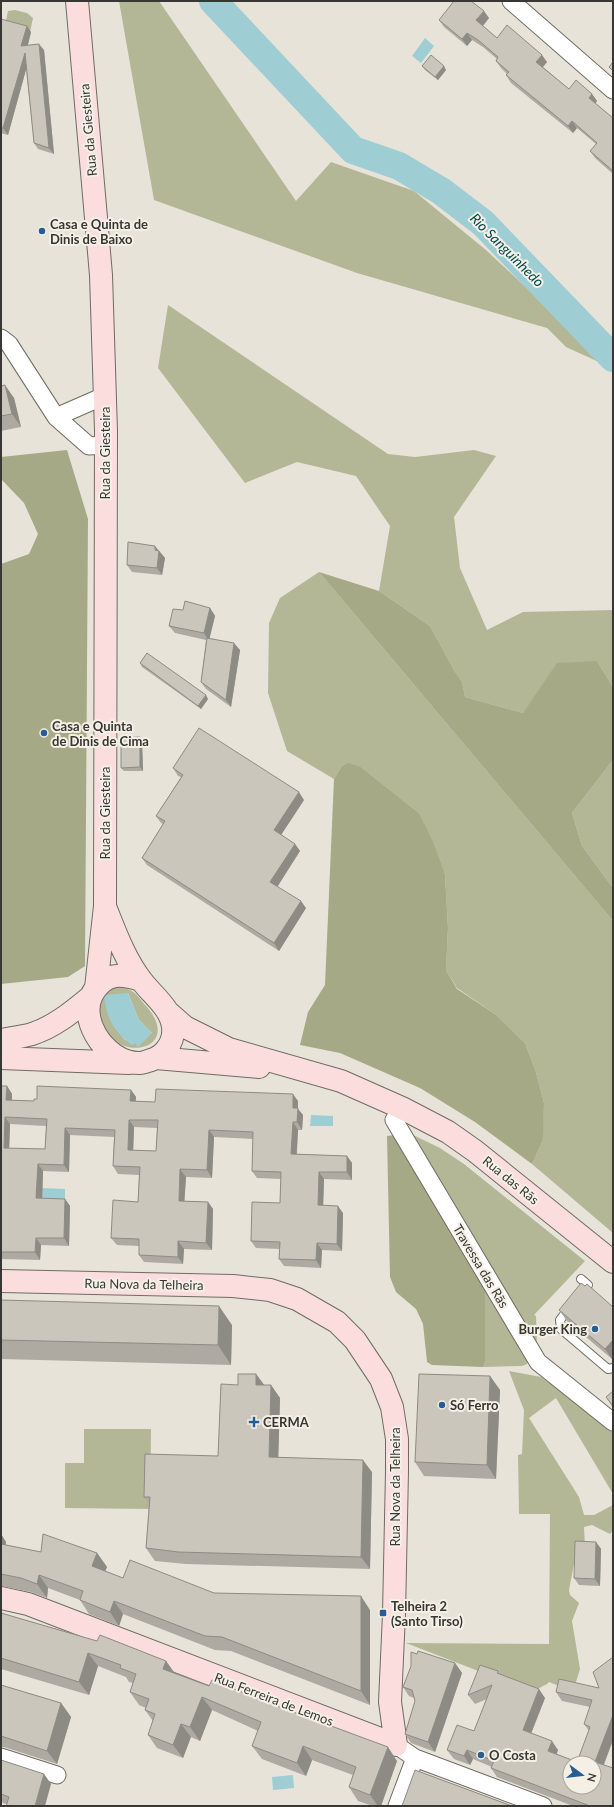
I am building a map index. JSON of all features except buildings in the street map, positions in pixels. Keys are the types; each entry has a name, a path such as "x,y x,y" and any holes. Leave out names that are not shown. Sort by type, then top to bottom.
{"main road":[{"name":"Rua da Giesteira","path":"77,1 101,275 106,445 105,906 93,993"},
{"path":"105,906 121,947 141,980 169,1013 185,1026 229,1049 300,1070"},
{"path":"1,1040 32,1034 67,1016 93,993 103,981 116,975 128,976 141,980"},
{"path":"93,993 88,1014 94,1034 105,1047 119,1058 148,1061 166,1051 172,1041 174,1028 169,1013"},
{"path":"1,1058 148,1061 300,1070"},
{"name":"Rua das Rãs","path":"300,1070 341,1081 402,1108 448,1132 475,1150 613,1262"},
{"name":"Rua Nova da Telheira","path":"1,1280 232,1286 270,1290 297,1299 316,1308 337,1322 355,1340 381,1379 392,1407 397,1439 394,1614 390,1702 396,1745"},
{"name":"Rua Ferreira de Lemos","path":"1,1598 28,1604 396,1745"},
{"path":"352,1728 369,1726 376,1721 390,1702"}],"street":[{"path":"522,4 613,90"},
{"path":"1,338 9,344 56,417 89,446 106,445"},
{"path":"56,417 104,396"},
{"name":"Travessa das Rãs","path":"402,1108 394,1120 538,1362 613,1422"},
{"name":"Rua Ferreira de Lemos","path":"396,1745 415,1758 543,1806"},
{"path":"1,1757 57,1775"},
{"path":"397,1806 415,1758"}],"lane":[{"path":"581,1279 588,1285 560,1320 560,1329 608,1368 613,1368"}],"green space":[{"path":"119,1 159,1 296,201 331,162 414,191 486,250 612,368 566,347 547,328 357,273 154,200"},
{"path":"15,10 27,13 33,18 30,32 5,25 8,11"},
{"path":"168,305 388,454 415,457 474,450 496,456 454,517 460,568 487,630 523,612 613,610 613,687 597,661 523,713 465,697 462,682 430,626 379,591 390,526 356,476 297,462 245,483 158,368"},
{"name":"Casa e Quinta de Dinis de Cima","path":"67,450 88,519 85,966 68,977 1,984 1,564 29,554 38,534 24,503 1,479 1,457"},
{"path":"319,572 613,921 613,1233 532,1164 542,1142 544,1103 536,1072 525,1043 495,1014 457,988 446,970 448,928 445,874 419,813 361,767 341,767 334,779 287,751 268,693 269,623 280,598"},
{"path":"319,572 379,591 430,626 462,682 465,697 523,713 557,663 597,661 613,687 613,760 572,813 582,846 613,888 613,921"},
{"path":"613,760 613,888 582,846 572,813"},
{"path":"348,763 361,767 419,813 433,842 445,874 448,928 446,970 457,989 495,1014 525,1043 536,1072 544,1103 543,1135 542,1142 532,1164 475,1122 420,1088 340,1053 300,1045 308,1012 325,985 334,779 341,767"},
{"path":"115,987 131,990 137,995 147,1007 156,1023 157,1035 151,1043 141,1048 128,1047 115,1041 105,1030 99,1013 100,1002 104,992","holes":["128,993 139,1020 152,1033 135,1042 125,1040 113,1025"]},
{"path":"405,1131 440,1148 464,1164 585,1261 534,1315 536,1316 537,1348"},
{"path":"395,1135 485,1288 485,1362 483,1367 432,1365 427,1362 423,1324 416,1309 396,1292 390,1277 387,1136"},
{"path":"485,1288 529,1359 527,1364 522,1366 483,1367 485,1362"},
{"path":"509,1371 541,1377 613,1430 613,1494 556,1398 529,1418 579,1497 584,1515 594,1515 613,1505 613,1530 610,1534 592,1525 584,1527 585,1547 577,1548 569,1590 570,1595 579,1603 572,1621 580,1669 575,1685 559,1686 549,1682 530,1693 406,1643 549,1644 550,1514 519,1514 518,1455 522,1454 524,1410"},
{"path":"84,1429 151,1429 150,1509 65,1508 65,1463 84,1463"}],"water":[{"path":"425,38 434,46 421,63 412,56"},
{"path":"128,993 139,1020 152,1033 138,1047 135,1043 132,1045 120,1035 109,1017 105,1003 104,995"},
{"path":"311,1115 333,1116 333,1126 310,1126"},
{"path":"42,1188 65,1189 65,1199 42,1199"},
{"path":"293,1775 294,1788 273,1790 272,1777"}],"waterway":[{"name":"Rio Sanguinhedo","path":"213,1 353,150 399,166 441,191 483,223 613,358"}],"place":[{"name":"Casa e Quinta de Dinis de Baixo","path":"42,231"},
{"name":"Casa e Quinta de Dinis de Cima","path":"44,733"},
{"name":"Burger King","path":"595,1329"},
{"name":"Só Ferro","path":"442,1405"},
{"name":"CERMA","path":"254,1422"},
{"name":"Telheira 2 (Santo Tirso)","path":"383,1613"},
{"name":"O Costa","path":"481,1755"}]}
